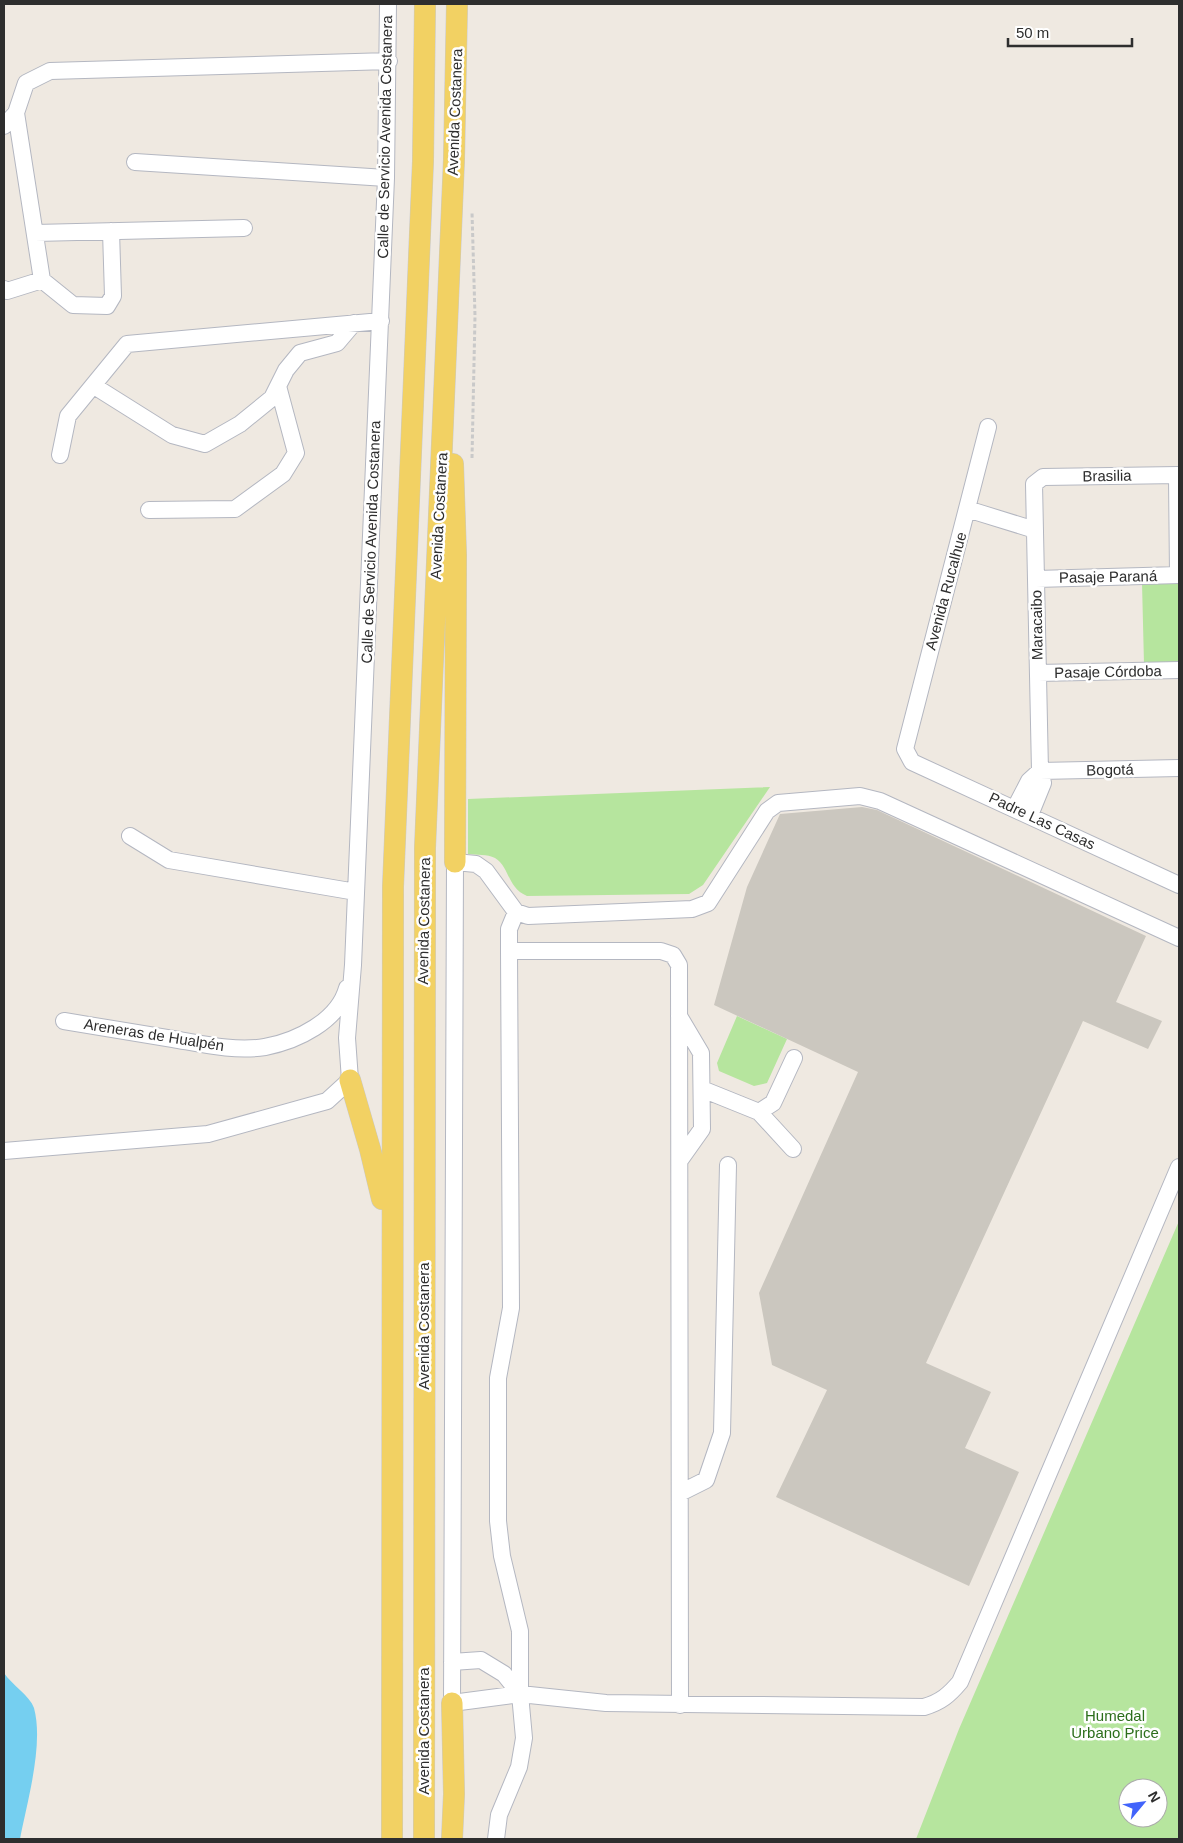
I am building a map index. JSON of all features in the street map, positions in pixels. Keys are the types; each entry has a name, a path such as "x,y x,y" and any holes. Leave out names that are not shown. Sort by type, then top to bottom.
{"main road":[{"name":"Avenida Costanera","path":"392,1839 390,1246 394,830 423,162 425,4"},
{"name":"Avenida Costanera","path":"424,1839 423,939 428,750 454,159 457,4"},
{"path":"446,370 452,451 456,555 455,862"},
{"path":"350,1080 378,1177 390,1246"},
{"path":"452,1703 454,1794 452,1839"}],"street":[{"name":"Calle de Servicio Avenida Costanera","path":"350,1080 347,1038 353,965 381,321 389,61 388,4"},
{"path":"4,126 16,113 26,83 50,72 389,61"},
{"path":"16,113 42,280 73,304 107,306 113,296 111,231"},
{"path":"135,162 386,178"},
{"path":"35,233 244,228"},
{"path":"4,289 7,291 42,280"},
{"path":"60,454 68,416 127,344 381,321"},
{"path":"94,386 172,435 205,444 240,424 272,398 286,370 300,354 337,342 354,323"},
{"path":"149,510 235,509 283,474 296,453 278,386"},
{"name":"Avenida Rucalhue","path":"906,755 905,749 988,428"},
{"path":"1178,475 1179,576"},
{"name":"Brasilia","path":"1036,481 1043,478 1178,475"},
{"name":"Maracaibo","path":"1030,815 1042,783 1040,771 1034,488 1036,481"},
{"path":"967,510 1035,530"},
{"name":"Pasaje Paraná","path":"1036,579 1179,576"},
{"name":"Pasaje Córdoba","path":"1038,673 1179,670"},
{"name":"Padre Las Casas","path":"906,755 912,762 1179,885"},
{"name":"Bogotá","path":"1040,771 1179,768"},
{"path":"1015,808 1029,781 1040,771"},
{"path":"1179,938 880,801 860,796 778,802 767,810 708,903 692,909 528,916 516,912 486,871 476,864 455,862 452,1703 520,1694 606,1703 924,1706 938,1703 950,1695 960,1682 1179,1167"},
{"path":"130,836 168,860 356,892"},
{"path":"496,1839 498,1815 519,1766 524,1738 520,1694 520,1631 502,1556 498,1521 498,1378 511,1308 509,951 510,929 516,912"},
{"path":"509,951 661,951 673,955 679,965 680,1705"},
{"name":"Areneras de Hualpén","path":"64,1021 220,1047 264,1047 298,1037 324,1022 344,1000 353,965"},
{"path":"679,1016 701,1053 702,1089 702,1129 680,1160"},
{"path":"759,1112 773,1103 794,1058"},
{"path":"4,1151 208,1134 327,1101 350,1080"},
{"path":"702,1089 759,1112 793,1149"},
{"path":"680,1492 706,1480 722,1432 728,1166"},
{"path":"452,1662 481,1660 504,1674 520,1694"}],"green space":[{"path":"1179,582 1179,664 1144,664 1142,583"},
{"path":"770,787 703,885 689,894 527,896 516,888 504,867 495,858 485,855 468,854 468,799"},
{"path":"737,1016 787,1039 767,1083 754,1086 719,1071 717,1063"},
{"name":"Humedal Urbano Price","path":"1179,1221 1179,1839 916,1839 959,1729"}],"water":[{"path":"4,1673 32,1704 37,1723 36,1756 20,1839 4,1839"}],"building":[{"path":"862,807 877,810 1146,936 1116,1002 1162,1021 1148,1049 1083,1021 926,1363 991,1392 965,1448 1019,1472 969,1586 776,1497 827,1390 772,1365 759,1293 858,1072 714,1005 747,887 780,814"}]}
